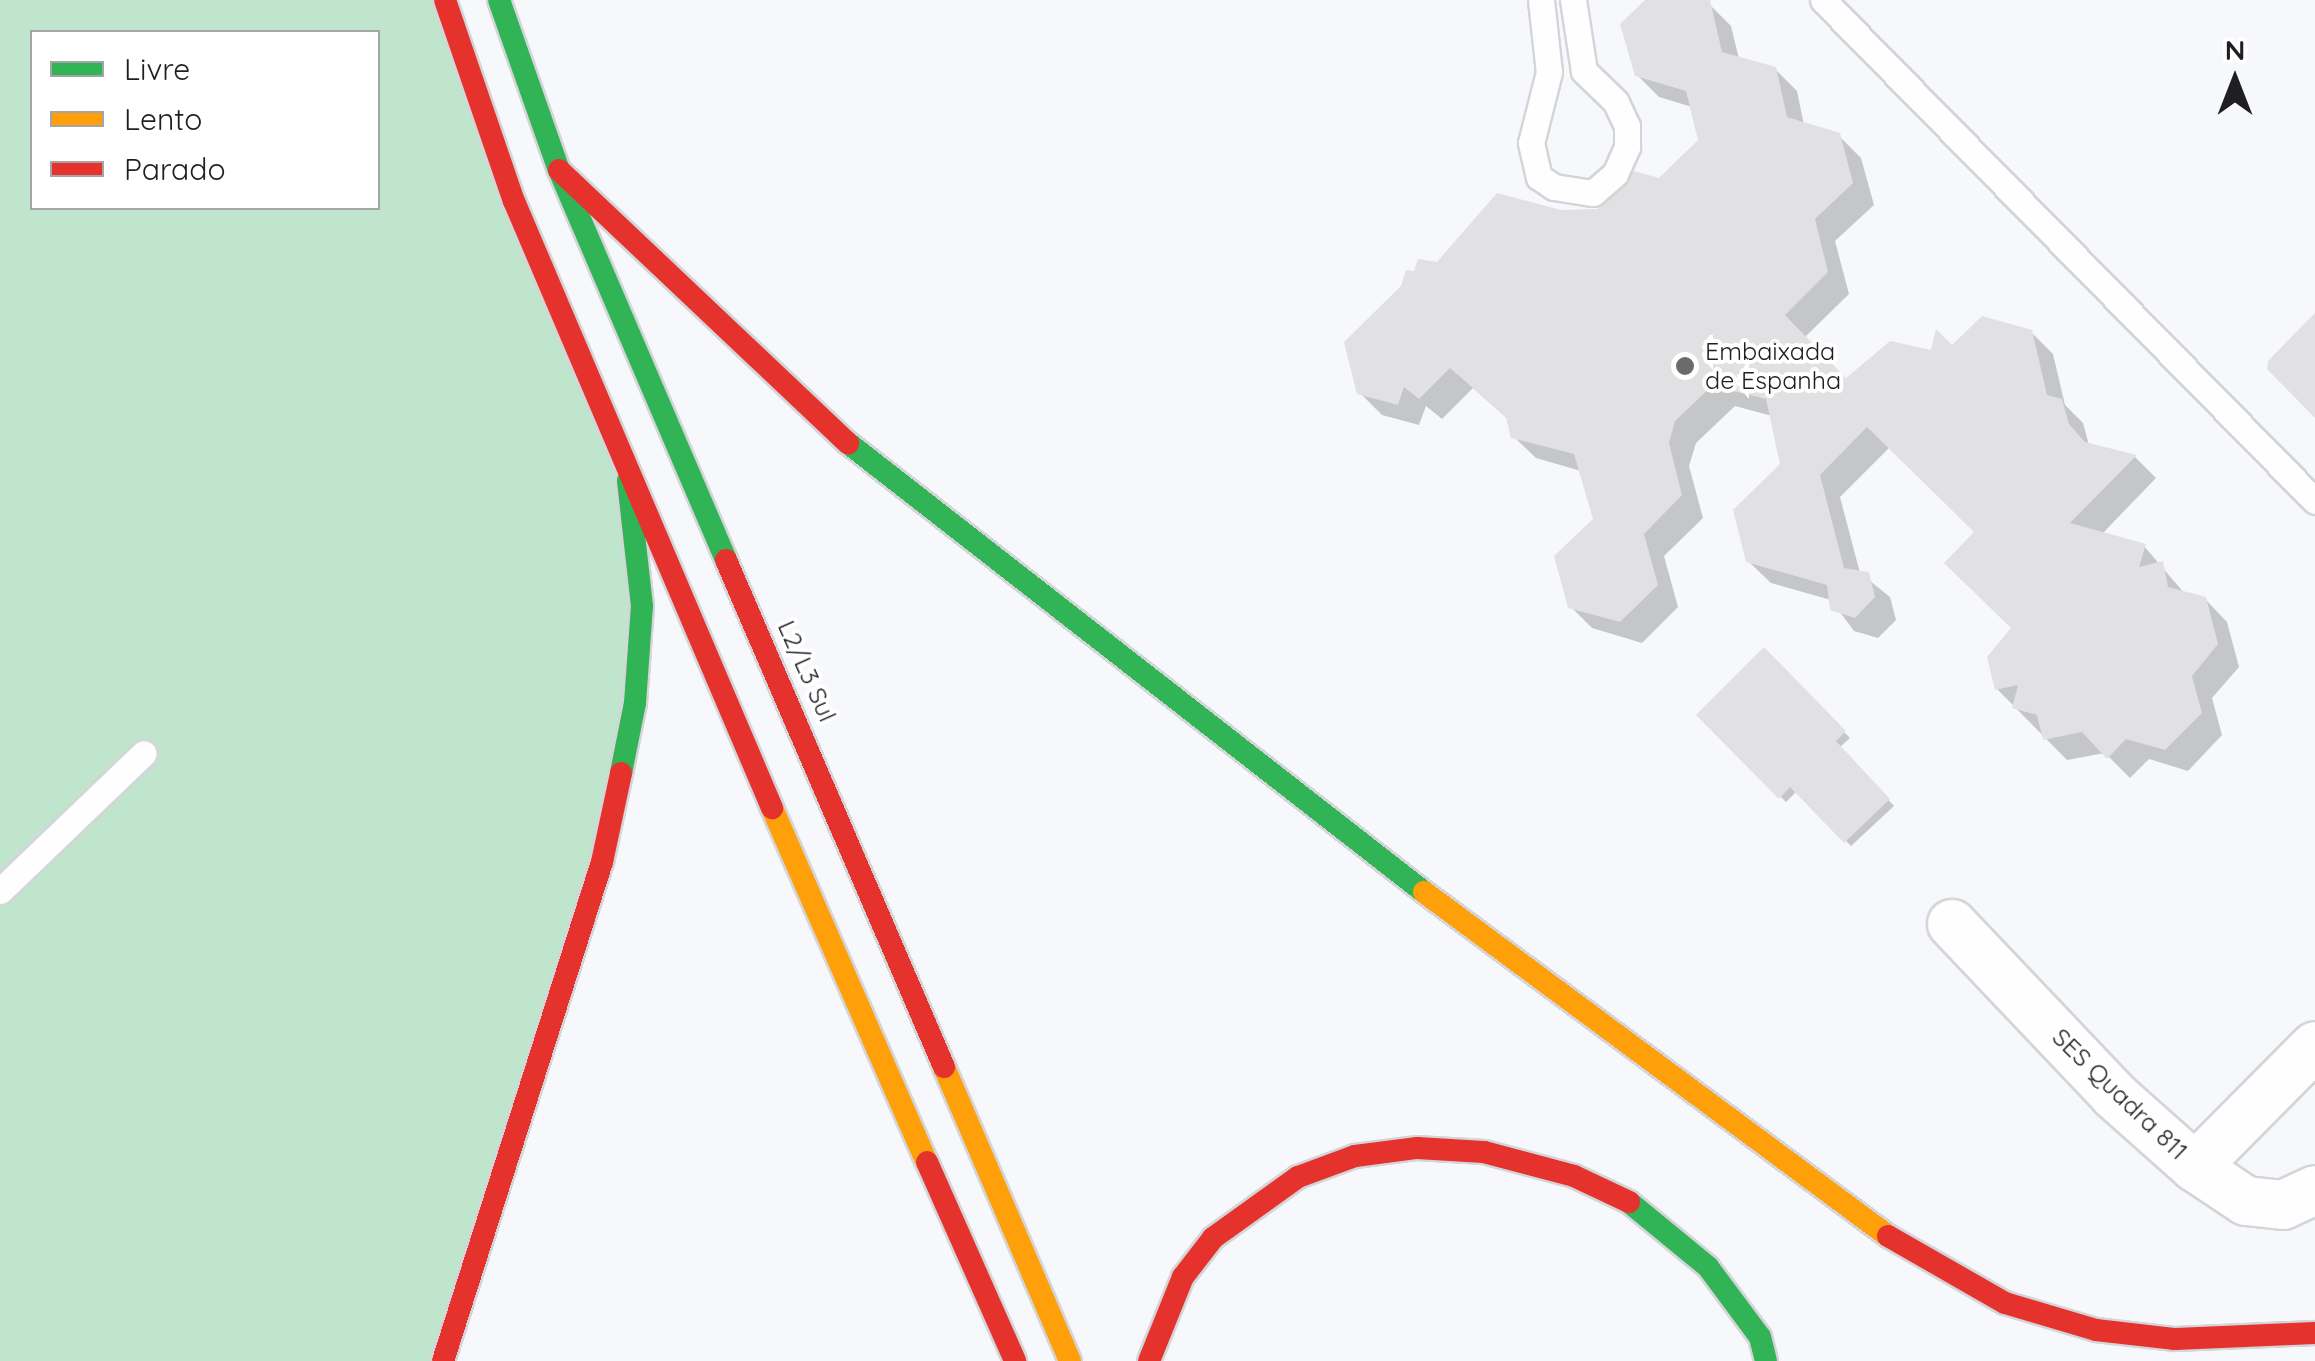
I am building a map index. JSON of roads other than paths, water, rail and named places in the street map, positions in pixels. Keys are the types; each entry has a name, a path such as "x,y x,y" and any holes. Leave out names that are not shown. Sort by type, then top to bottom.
{"main road":[{"path":"445,0 514,202 628,482 1014,1361"},
{"name":"L2/L3 Sul","path":"499,0 559,170 1070,1361"},
{"path":"559,170 821,422 1364,848 1908,1251 2005,1302 2096,1330 2176,1339 2315,1333"},
{"path":"443,1361 494,1212 613,809 636,703 642,606 628,482"},
{"path":"1149,1361 1182,1277 1213,1238 1258,1201 1298,1176 1355,1156 1417,1148 1484,1152 1574,1176 1644,1210 1708,1268 1760,1337 1766,1361"}],"street":[{"name":"SES Quadra 811","path":"1952,924 2114,1095 2195,1167 2246,1202 2283,1205 2315,1190"},
{"path":"2195,1167 2315,1046"}],"lane":[{"path":"1541,0 1549,72 1531,143 1539,176 1554,187 1593,193 1615,174 1627,147 1627,126 1616,102 1584,71 1573,0"},
{"path":"1824,0 2315,501"},
{"path":"1549,72 1584,71"},
{"path":"0,892 144,753"}],"place":[{"name":"Embaixada de Espanha","path":"1685,366"}]}
